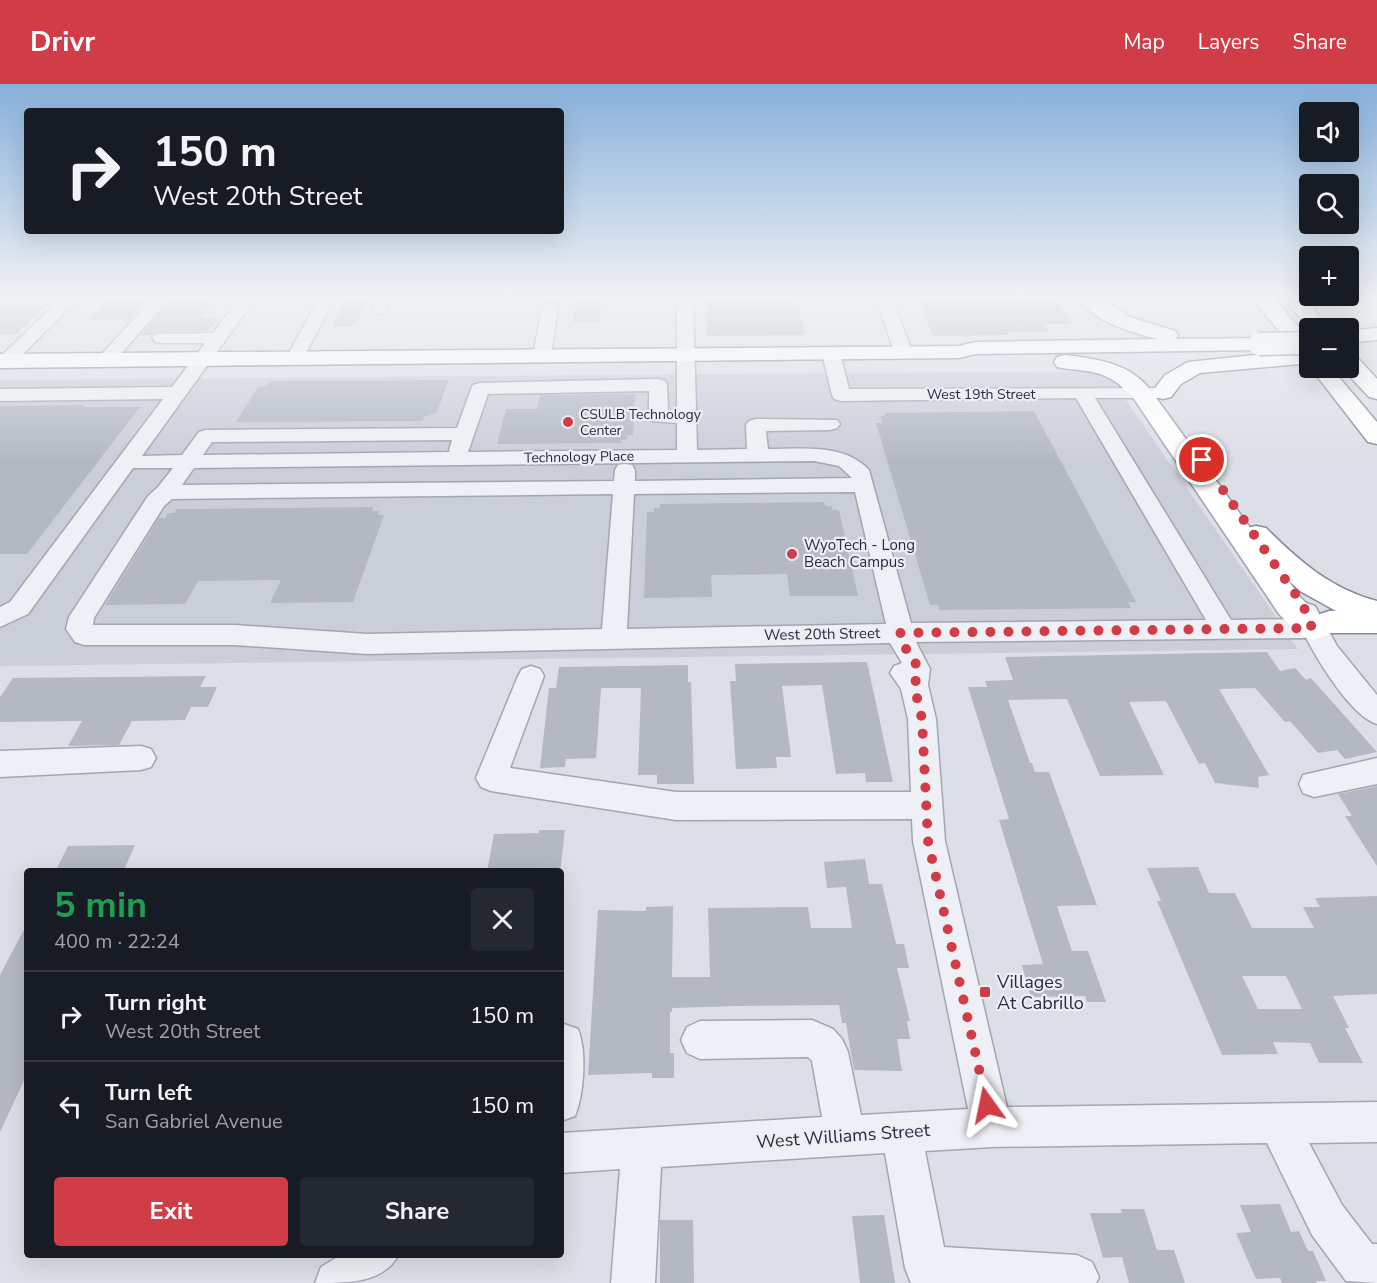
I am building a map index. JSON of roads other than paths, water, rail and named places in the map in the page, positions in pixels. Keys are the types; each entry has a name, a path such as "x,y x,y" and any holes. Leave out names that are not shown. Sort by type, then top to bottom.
{"main road":[{"path":"3,361 947,351"},
{"path":"968,351 976,358 1267,353"},
{"path":"1062,351 1299,354"},
{"path":"1257,351 1267,353"},
{"path":"1152,392 1180,373 1196,367 1276,351"},
{"path":"1028,358 1108,369 1152,392 1256,536 1304,582 1341,602 1377,612"},
{"path":"1359,370 1377,392"},
{"path":"1328,378 1377,437"},
{"path":"1152,392 1290,606 1312,628 1336,633 1377,633"},
{"path":"1312,628 1329,622 1377,622"}],"street":[{"path":"3,361 14,351"},
{"path":"107,359 114,351"},
{"path":"0,618 19,608 209,351"},
{"path":"295,358 299,351"},
{"path":"542,355 543,351"},
{"path":"686,351 687,456"},
{"name":"West 19th Street","path":"831,353 842,395 1152,392"},
{"path":"456,459 480,389 658,385 659,417 686,417"},
{"path":"0,395 177,393"},
{"path":"1082,393 1224,629"},
{"path":"758,456 756,425 830,424"},
{"path":"166,492 206,436 464,434"},
{"name":"Technology Place","path":"127,462 814,455 844,460 853,465 862,475 902,640 900,657 903,676 914,685 922,719 927,805"},
{"path":"614,639 626,457"},
{"path":"166,492 864,485"},
{"name":"West 20th Street","path":"166,492 156,501 82,617 78,629 84,635 235,635 367,644 614,639 902,640 1312,628"},
{"path":"1256,536 1303,605 1312,628 1362,697 1377,713"},
{"path":"531,676 491,778 675,806 927,805 928,841 992,1127"},
{"path":"0,764 141,758"},
{"path":"1314,784 1377,771"},
{"path":"700,1040 812,1038 820,1042 830,1052 845,1136"},
{"path":"564,1042 564,1057"},
{"name":"West Williams Street","path":"564,1154 992,1127 1377,1122"},
{"path":"1278,1123 1327,1220 1360,1266 1377,1266"},
{"path":"901,1132 927,1268 1077,1277"},
{"path":"633,1283 642,1149"},
{"path":"337,1283 373,1258"}],"place":[{"name":"CSULB Technology Center","path":"568,422"},
{"name":"WyoTech - Long Beach Campus","path":"792,554"},
{"name":"Villages At Cabrillo","path":"985,992"}]}
